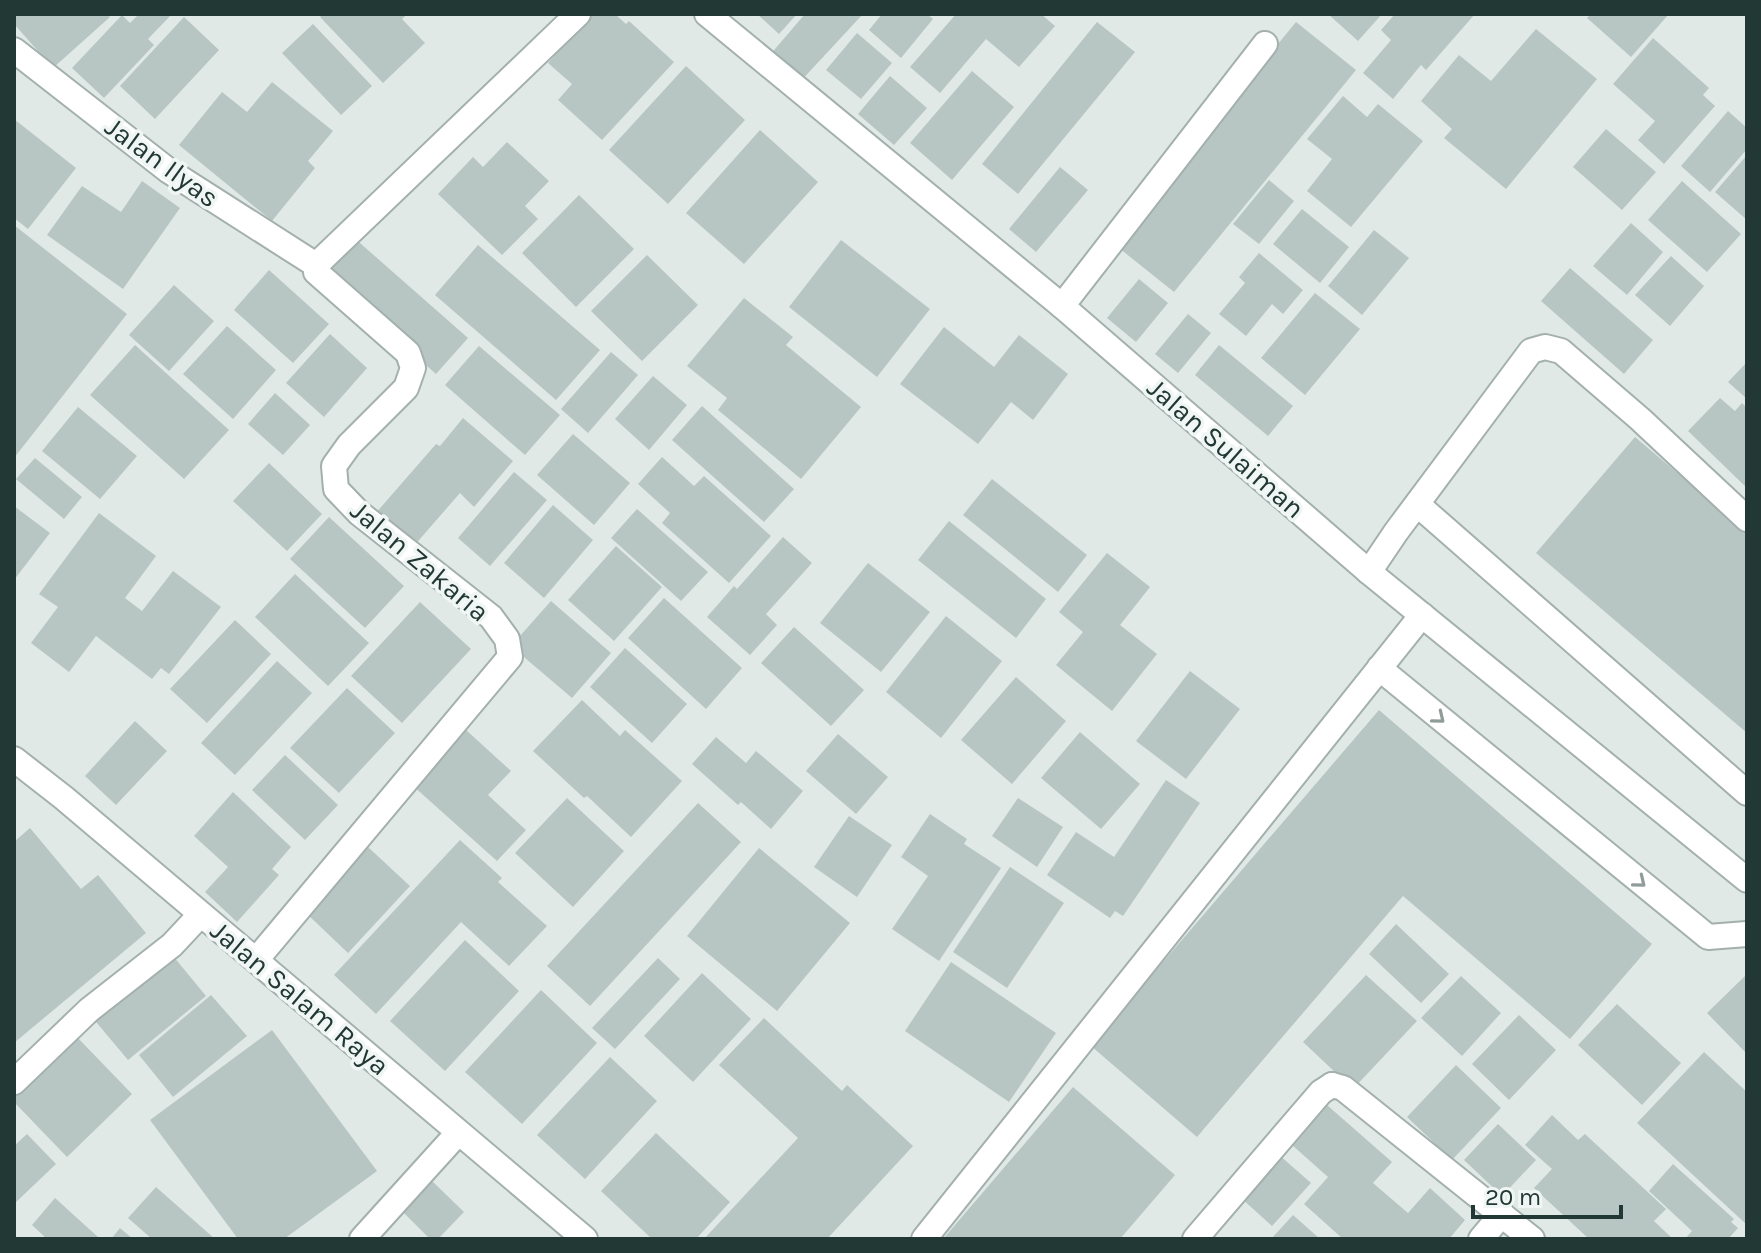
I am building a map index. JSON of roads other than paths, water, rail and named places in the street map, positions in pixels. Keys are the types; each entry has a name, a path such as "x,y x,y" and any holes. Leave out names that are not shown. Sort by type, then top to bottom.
{"street":[{"path":"316,265 578,14"},
{"name":"Jalan Sulaiman","path":"707,14 1062,306 1369,572 1747,880"},
{"path":"1062,306 1265,44"},
{"name":"Jalan Ilyas","path":"14,50 169,171 316,265"},
{"name":"Jalan Zakaria","path":"256,960 510,657 507,639 491,617 359,513 336,489 334,466 349,445 406,388 413,368 408,353 316,272 316,265"},
{"path":"1369,572 1531,351 1545,347 1561,351 1640,419 1747,519"},
{"path":"1417,504 1747,793"},
{"path":"924,1239 1422,615"},
{"path":"1379,668 1708,937 1747,934"},
{"name":"Jalan Salam Raya","path":"14,759 585,1239"},
{"path":"14,1082 89,1010 172,945 201,914"},
{"path":"1195,1239 1321,1092 1332,1085 1343,1088 1532,1239"},
{"path":"362,1239 458,1133"},
{"path":"1481,1239 1502,1214"}]}
